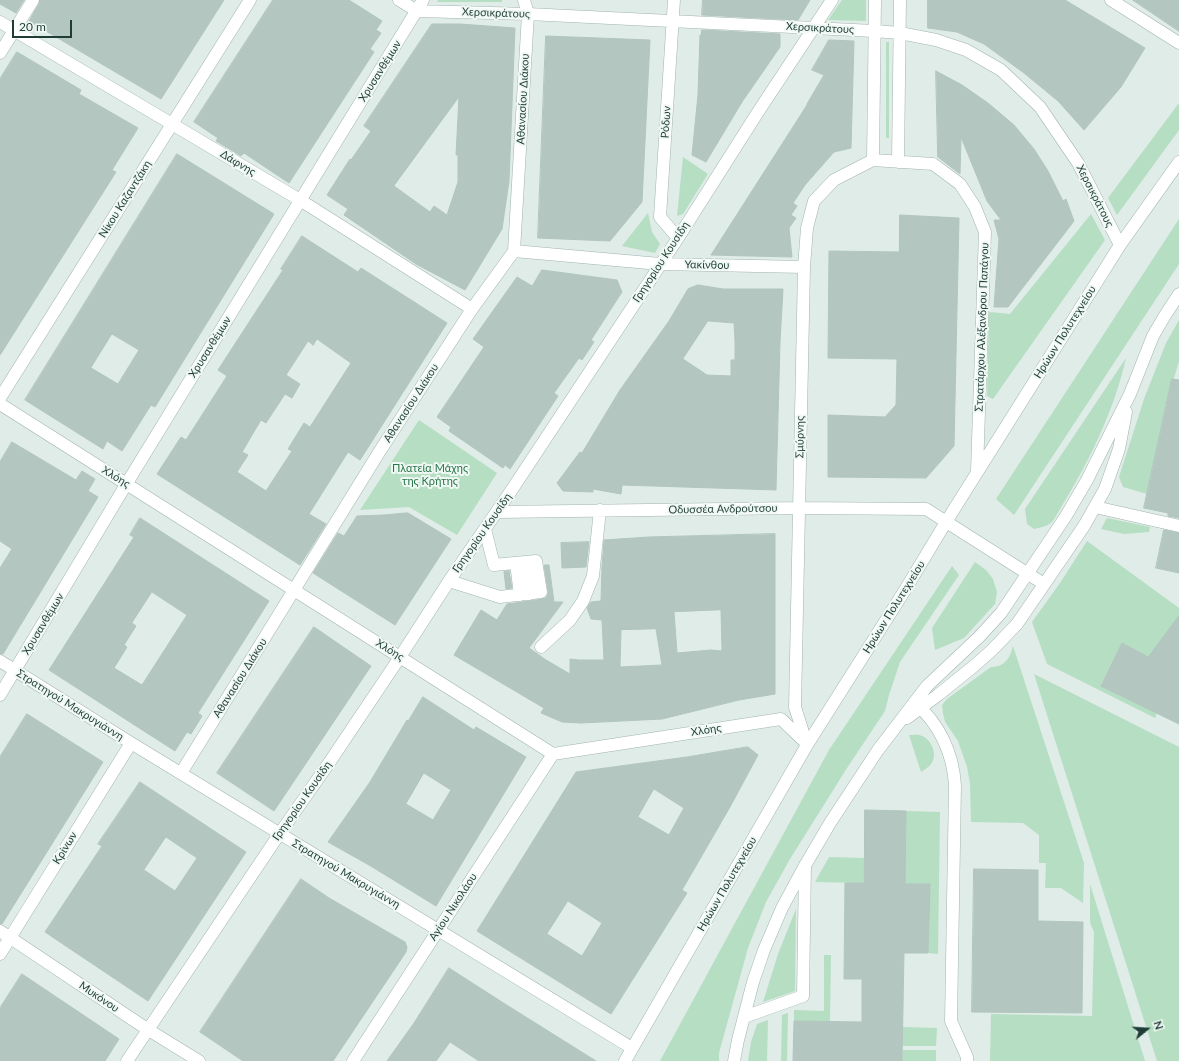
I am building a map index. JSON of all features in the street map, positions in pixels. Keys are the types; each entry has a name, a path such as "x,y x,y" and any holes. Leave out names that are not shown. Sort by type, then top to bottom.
{"street":[{"path":"0,53 33,0"},
{"name":"Νίκου Καζαντζάκη","path":"0,398 250,0"},
{"path":"399,0 420,5"},
{"name":"Αθανασίου Διάκου","path":"181,773 378,454 472,309 514,251 528,14 524,0"},
{"name":"Ρόδων","path":"674,0 660,217 678,238"},
{"name":"Γρηγορίου Κουσίδη","path":"127,1061 147,1029 329,763 449,581 497,512 678,238 758,112 832,0"},
{"path":"873,160 875,0"},
{"path":"898,162 900,0"},
{"path":"1111,0 1179,43"},
{"name":"Χερσικράτους","path":"420,5 528,14 900,33 936,40 966,50 1001,70 1040,107 1078,163 1120,246"},
{"name":"Χρυσανθέμων","path":"0,695 127,483 420,5"},
{"name":"Δάφνης","path":"0,22 300,200 472,309"},
{"name":"Στρατάρχου Αλέξανδρου Παπάγου","path":"873,160 933,164 960,184 975,207 985,232 976,473"},
{"name":"Σμύρνης","path":"807,745 795,707 804,267 807,228 814,201 834,180 873,160"},
{"name":"Ηρώων Πολυτεχνείου","path":"625,1061 807,745 905,590 976,473 1120,246 1179,162"},
{"name":"Υακίνθου","path":"514,251 660,264 804,267"},
{"path":"918,705 927,686 979,637 1001,613 1066,516 1087,480 1130,394 1153,336 1179,294"},
{"path":"734,1061 753,982 764,950 782,908 805,864 858,779 896,725 918,705 938,695 992,650 1017,624 1084,526 1104,489 1119,449 1130,394"},
{"name":"Χλόης","path":"0,404 127,483 552,754 781,718 807,745"},
{"path":"1094,507 1179,526"},
{"name":"Οδυσσέα Ανδρούτσου","path":"497,512 799,508 926,509 1044,584"},
{"path":"541,647 570,620 583,601 593,576 600,510"},
{"path":"449,581 500,598 541,592 536,561 494,565 485,529"},
{"path":"521,563 525,594"},
{"name":"Στρατηγού Μακρυγιάννη","path":"0,661 131,743 632,1048"},
{"path":"918,705 928,716 941,735 954,771 951,1021 967,1057 967,1061"},
{"name":"Κρίνων","path":"0,954 5,934 131,743"},
{"name":"Αγίου Νικολάου","path":"353,1061 552,754"},
{"path":"744,1017 803,996 805,864"},
{"name":"Μυκόνου","path":"5,934 147,1029 199,1061"}],"green space":[{"path":"438,0 502,0 502,2 437,2"},
{"path":"842,0 866,0 866,21 828,20"},
{"path":"886,42 889,42 889,138 886,138"},
{"path":"1179,103 1179,130 1117,215 1108,198"},
{"path":"683,157 708,174 683,214 677,216"},
{"path":"648,213 652,232 660,244 655,253 622,246"},
{"path":"1091,214 1105,240 993,399 987,396 989,312 1010,314"},
{"path":"1179,219 1179,264 1014,515 996,499"},
{"path":"1179,320 1179,361 1166,405 1147,494 1123,487 1119,477 1144,399 1166,343"},
{"path":"1126,358 1116,395 1102,431 1076,483 1053,521 1047,525 1034,529 1027,524 1025,509"},
{"name":"Πλατεία Μάχης της Κρήτης","path":"419,420 497,473 457,535 409,507 360,510"},
{"path":"1107,518 1150,527 1149,532 1124,534 1101,529"},
{"path":"1087,541 1179,608 1179,616 1161,664 1122,643 1101,685 1157,713 1155,718 1047,664 1032,622 1060,583"},
{"path":"975,562 986,570 993,579 997,592 995,604 964,638 935,650 932,628"},
{"path":"952,566 959,575 900,662 885,711 790,859 766,902 748,948 719,1053 719,1061 660,1061 829,750"},
{"path":"1013,646 1084,863 1083,903 1061,888 1045,888 1046,863 1039,863 1039,835 1023,823 971,822 970,784 967,767 958,741 945,722 942,705 947,699 991,667 996,667 1003,664 1008,658"},
{"path":"1034,674 1179,747 1179,1061 1157,1061"},
{"path":"909,735 917,735 926,738 933,748 934,756 931,764 921,772"},
{"path":"906,811 940,812 938,954 928,953 929,884 905,884"},
{"path":"829,857 864,858 864,883 815,882"},
{"path":"1090,884 1145,1061 990,1061 991,1014 1092,1016 1094,932 1090,923"},
{"path":"796,909 795,991 763,1002 778,954"},
{"path":"824,955 831,955 830,1021 794,1021 794,1010 824,1011"},
{"path":"788,1013 787,1061 781,1061 782,1015"},
{"path":"768,1020 767,1061 748,1061 751,1042 757,1024"},
{"path":"903,1027 937,1028 936,1046 903,1046"},
{"path":"903,1050 936,1050 936,1061 902,1061"}],"building":[{"path":"0,0 24,0 16,13 0,4"},
{"path":"40,0 224,0 161,99 29,21"},
{"path":"273,0 349,0 382,21 376,30 381,33 370,49 374,52 289,183 244,153 241,156 216,141 218,138 194,122"},
{"path":"703,0 810,0 798,20 702,15"},
{"path":"928,0 1065,0 1145,48 1121,87 1084,130 1058,101 1024,73 984,44 957,32 928,28"},
{"path":"1133,0 1179,0 1179,31"},
{"path":"432,24 460,24 515,28 509,181 502,229 465,290 416,264 344,215 348,209 327,195 350,159 351,160 371,131 364,126","holes":["459,97 456,155 458,155 458,182 447,215 434,206 430,212 394,186"]},
{"path":"702,30 780,34 780,47 742,102 706,162 692,155 698,95 700,35"},
{"path":"546,36 650,40 642,202 610,241 538,238"},
{"path":"829,40 854,41 851,148 834,152 805,185 793,203 797,206 791,215 796,218 789,228 792,257 711,255 807,105 824,75 812,70"},
{"path":"17,52 81,90 79,94 138,128 112,170 116,172 0,355 0,79"},
{"path":"936,71 962,85 988,103 1014,125 1034,149 1048,171 1063,201 1066,199 1074,221 1008,307 994,307 999,239 994,220 1001,220 987,201 961,137 960,174 938,157"},
{"path":"177,154 274,214 155,407 151,405 122,451 107,441 103,449 25,400","holes":["112,334 139,350 118,384 91,368"]},
{"path":"900,215 959,218 954,446 926,478 828,477 828,415 885,417 896,405 897,359 828,358 829,251 899,252"},
{"path":"302,236 358,272 361,268 447,323 360,460 348,452 309,514 326,524 300,565 157,474 181,437 186,440 227,376 218,370 283,270 281,269","holes":["317,339 351,363 310,427 304,423 288,449 292,451 266,491 237,472 248,455 242,452 261,420 266,423 285,394 292,398 300,384 286,375 308,341 313,345"]},
{"path":"542,270 617,280 622,292 591,340 594,342 582,360 579,358 554,393 558,396 510,469 505,465 503,468 449,431 451,427 437,417 484,347 473,339 517,277 532,286"},
{"path":"698,285 723,289 783,289 776,490 622,485 621,494 593,489 593,492 563,491 557,483 580,452 582,453 620,390 669,321 688,289","holes":["708,321 734,323 735,360 731,360 731,376 707,375 683,359"]},
{"path":"1172,379 1179,380 1179,518 1168,516 1168,513 1144,508"},
{"path":"12,442 76,480 82,471 95,479 88,491 98,497 3,654 0,654 0,568 12,549 0,541 0,462"},
{"path":"408,513 451,539 395,625 313,573 338,533 344,536 357,516"},
{"path":"140,518 269,601 198,713 202,716 191,734 187,732 175,751 49,670 134,537 130,535","holes":["152,592 187,615 142,685 114,668 127,647 124,645 136,626 132,623"]},
{"path":"1164,530 1179,533 1179,573 1156,568"},
{"path":"775,534 775,694 739,700 662,719 581,723 562,722 541,713 544,708 454,655 481,610 497,620 507,604 546,598 548,591 544,565 549,565 554,602 563,602 529,648 570,674 570,659 604,660 602,620 591,619 587,608 591,602 601,601 604,540 649,537","holes":["721,610 722,651 711,650 677,653 674,612","656,629 662,665 620,667 621,630"]},
{"path":"589,542 586,567 562,568 561,543"},
{"path":"509,571 512,588 506,589 504,572"},
{"path":"1179,616 1179,724 1101,686 1122,643 1148,657"},
{"path":"314,627 371,666 274,811 217,773"},
{"path":"423,697 474,730 476,727 526,757 436,906 328,842 370,782 407,720 408,721","holes":["424,773 451,790 433,820 406,804"]},
{"path":"27,714 103,762 2,924 0,924 0,757"},
{"path":"748,747 758,755 682,890 687,893 611,1014 477,931 576,772","holes":["654,789 684,808 669,835 638,817","568,901 602,923 582,956 547,934"]},
{"path":"140,782 246,852 148,1001 45,932 102,846 98,844","holes":["166,837 197,858 175,891 144,870"]},
{"path":"865,810 906,811 905,884 930,884 928,953 904,953 902,1061 793,1061 794,1021 862,1022 862,979 844,979 845,883 864,883"},
{"path":"974,869 1038,870 1038,921 1083,922 1082,1013 972,1012"},
{"path":"301,879 329,898 405,942 407,947 406,952 333,1061 243,1061 200,1032"},
{"path":"449,968 596,1061 479,1061 450,1042 436,1061 387,1061 414,1023"},
{"path":"22,974 119,1039 105,1061 0,1061 0,1008"}]}
